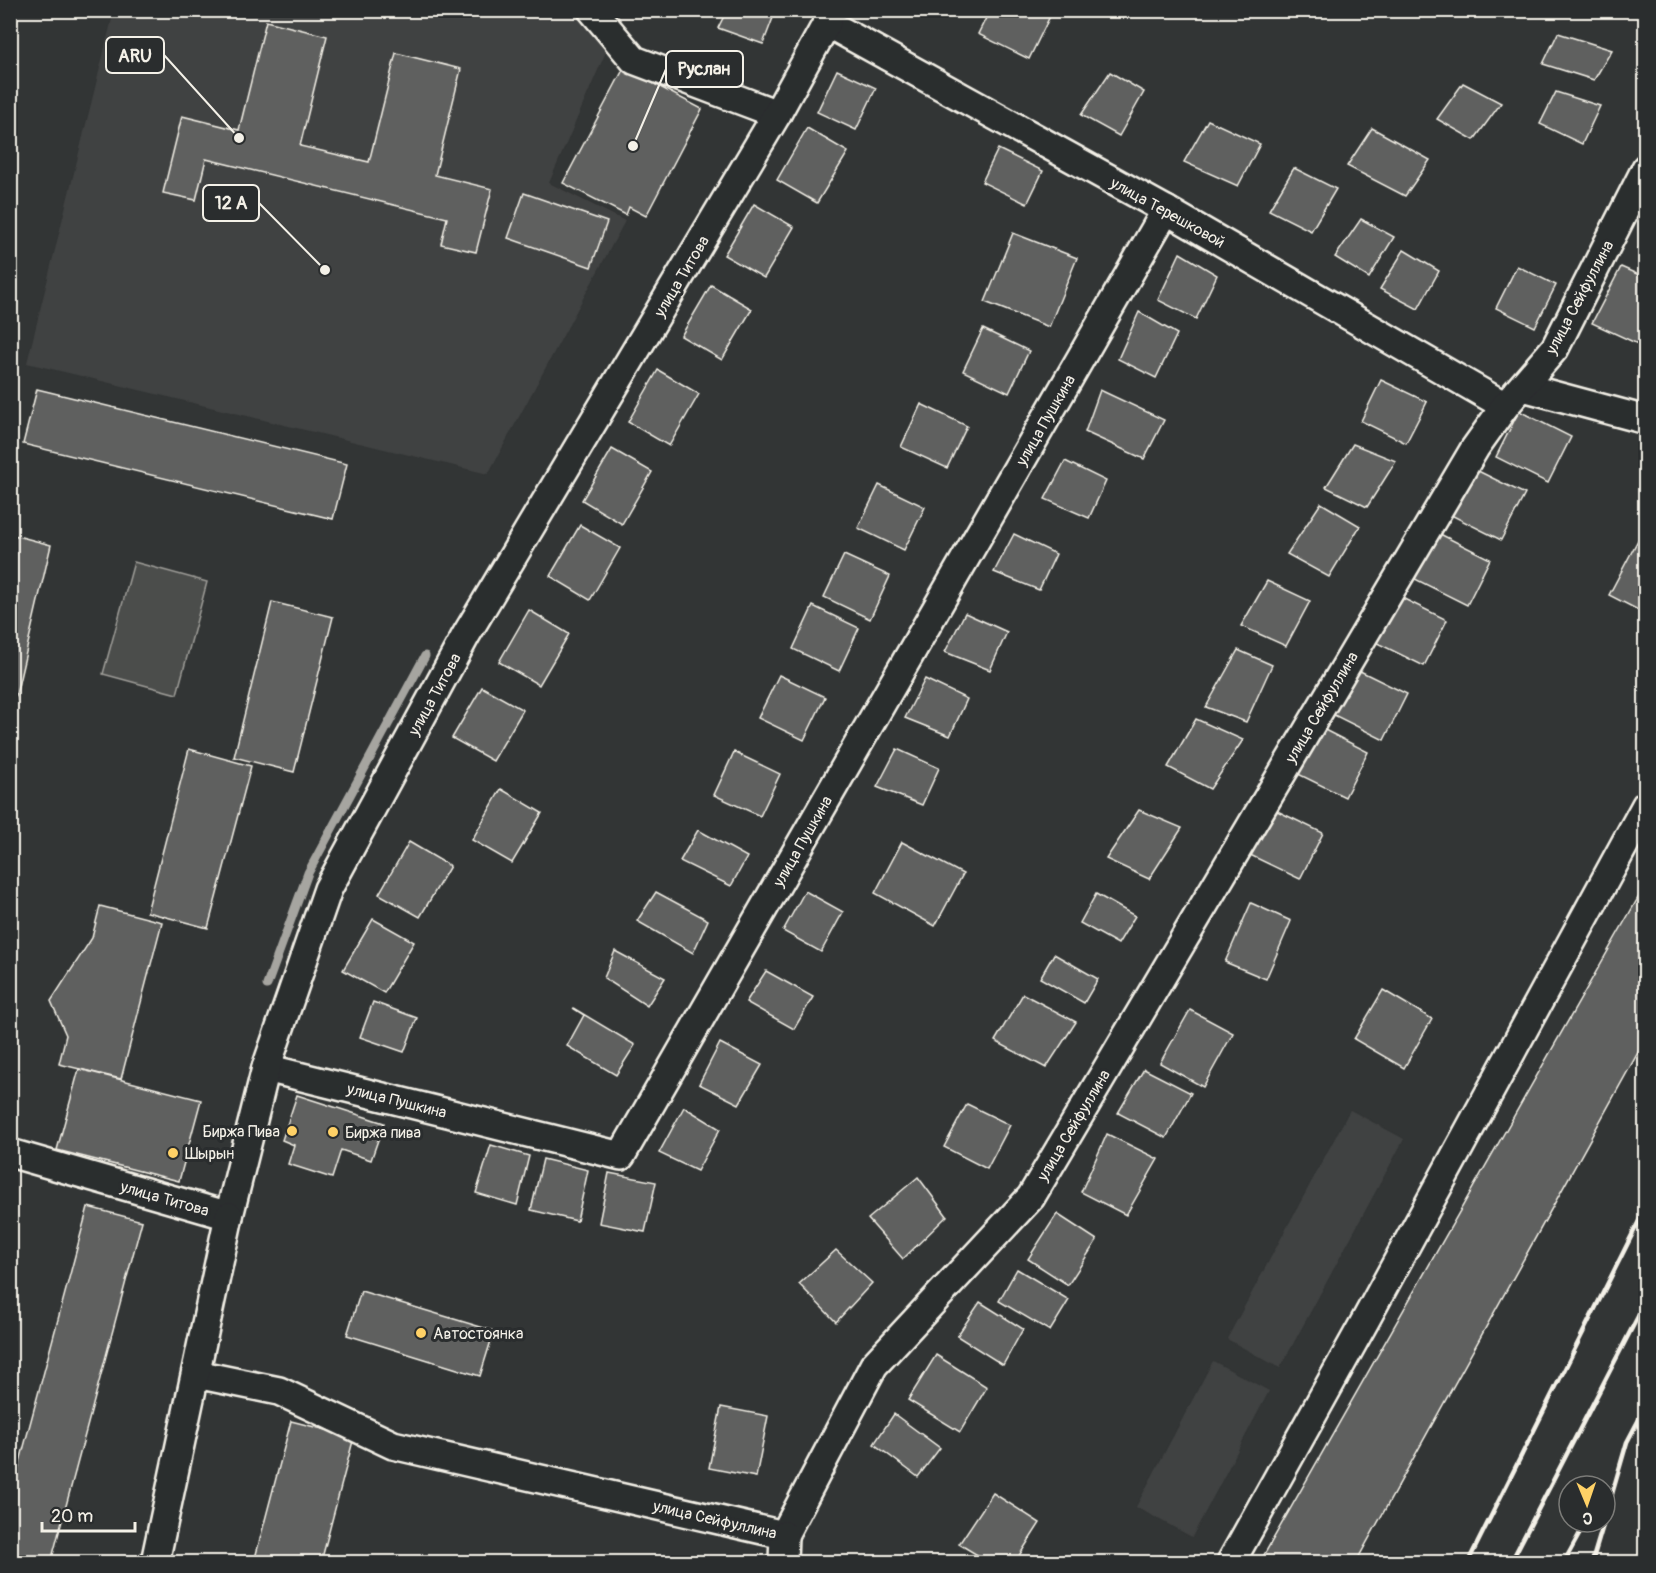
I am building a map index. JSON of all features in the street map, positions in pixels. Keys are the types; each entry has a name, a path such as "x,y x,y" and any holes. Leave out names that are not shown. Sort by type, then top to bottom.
{"street":[{"path":"592,10 634,60 777,114"},
{"name":"улица Титова","path":"10,1153 229,1216 266,1068 328,889 466,635 777,114 831,15"},
{"name":"улица Терешковой","path":"831,15 1505,406"},
{"name":"улица Сейфуллина","path":"196,1374 279,1391 393,1445 784,1535 874,1365 1031,1197 1468,458 1505,406 1555,348 1646,168"},
{"name":"улица Пушкина","path":"266,1068 621,1156 1166,210"},
{"path":"1523,387 1646,420"},
{"path":"1231,1563 1646,805"},
{"path":"155,1563 229,1216"},
{"path":"783,1563 784,1535"}],"shaded area":[{"path":"114,11 578,11 580,20 608,47 549,183 625,221 488,474 27,363"},
{"path":"134,562 207,582 177,694 103,674"},
{"path":"1350,1110 1404,1139 1280,1368 1227,1339"},
{"path":"1213,1361 1269,1391 1192,1537 1136,1507"}],"building":[{"path":"727,10 776,10 763,44 718,28"},
{"path":"990,10 1053,10 1029,59 978,34"},
{"path":"266,21 327,36 300,146 369,162 396,53 461,69 435,175 492,189 476,252 441,244 447,218 206,159 196,200 163,193 182,116 239,130"},
{"path":"1558,33 1612,50 1594,80 1543,64"},
{"path":"624,68 702,109 646,216 629,207 626,215 563,183"},
{"path":"837,70 876,88 856,130 817,112"},
{"path":"1110,72 1144,92 1119,136 1081,115"},
{"path":"1463,83 1501,103 1474,140 1437,119"},
{"path":"1556,92 1600,106 1582,144 1540,124"},
{"path":"1208,120 1260,144 1238,186 1184,162"},
{"path":"807,128 848,152 817,203 777,180"},
{"path":"1372,128 1430,160 1405,196 1347,166"},
{"path":"998,149 1043,171 1027,204 982,182"},
{"path":"1294,168 1336,189 1311,231 1269,210"},
{"path":"524,193 607,222 591,267 508,238"},
{"path":"754,204 794,227 764,278 724,255"},
{"path":"1361,219 1394,237 1369,278 1335,257"},
{"path":"1013,233 1077,258 1049,327 985,302"},
{"path":"1646,235 1646,253 1638,249"},
{"path":"1404,250 1439,271 1418,309 1380,289"},
{"path":"1180,253 1217,275 1196,319 1158,300"},
{"path":"1517,266 1556,285 1535,327 1496,308"},
{"path":"1621,267 1646,278 1646,333 1640,345 1592,323"},
{"path":"711,285 752,309 722,360 681,336"},
{"path":"1139,312 1177,334 1156,378 1118,359"},
{"path":"983,329 1029,351 1009,393 963,371"},
{"path":"658,370 699,394 669,446 628,422"},
{"path":"1381,380 1427,402 1406,443 1361,421"},
{"path":"37,389 347,464 333,519 23,444"},
{"path":"1100,390 1164,420 1144,459 1085,432"},
{"path":"921,404 967,426 947,468 901,447"},
{"path":"1519,411 1571,437 1548,483 1496,457"},
{"path":"1353,444 1396,461 1367,507 1326,487"},
{"path":"612,449 652,472 622,524 582,500"},
{"path":"1065,461 1106,481 1089,518 1045,499"},
{"path":"1472,468 1525,494 1501,540 1449,514"},
{"path":"879,485 925,507 904,550 858,528"},
{"path":"1321,503 1360,526 1329,577 1287,554"},
{"path":"580,525 620,548 590,600 550,576"},
{"path":"1438,533 1490,559 1467,605 1415,579"},
{"path":"10,534 51,545 10,721"},
{"path":"1014,534 1056,554 1039,590 994,572"},
{"path":"1638,540 1646,544 1646,614 1609,595"},
{"path":"844,555 890,576 870,619 824,597"},
{"path":"1267,581 1310,601 1286,646 1241,626"},
{"path":"1394,594 1447,620 1424,666 1371,640"},
{"path":"272,602 333,617 294,772 234,757"},
{"path":"813,606 859,628 839,671 793,649"},
{"path":"529,610 569,634 539,685 499,662"},
{"path":"965,613 1007,632 990,670 945,652"},
{"path":"1238,650 1272,665 1246,722 1206,707"},
{"path":"1354,668 1407,694 1384,740 1332,714"},
{"path":"779,675 825,697 804,740 758,718"},
{"path":"925,679 967,699 950,736 905,718"},
{"path":"482,687 523,710 493,761 452,738"},
{"path":"1196,719 1243,740 1210,789 1168,767"},
{"path":"1315,725 1368,752 1345,797 1292,771"},
{"path":"189,749 251,766 208,928 147,912"},
{"path":"897,749 939,768 922,805 877,787"},
{"path":"734,752 780,774 760,816 714,795"},
{"path":"501,789 542,813 512,863 472,840"},
{"path":"1271,808 1323,833 1300,879 1248,854"},
{"path":"1139,810 1182,828 1149,879 1106,859"},
{"path":"698,830 747,857 731,886 680,861"},
{"path":"409,842 450,866 420,917 379,894"},
{"path":"902,842 963,874 935,926 875,893"},
{"path":"1646,884 1646,1038 1356,1562 1260,1562"},
{"path":"805,891 843,912 821,952 783,931"},
{"path":"656,892 708,920 693,953 637,921"},
{"path":"1096,894 1135,916 1118,944 1080,923"},
{"path":"1251,903 1291,921 1266,979 1225,962"},
{"path":"100,906 162,922 121,1079 59,1064 66,1035 51,1001 92,938"},
{"path":"373,919 414,942 384,993 343,970"},
{"path":"615,951 665,978 647,1006 604,978"},
{"path":"1054,954 1098,979 1084,1003 1040,978"},
{"path":"766,971 813,997 794,1029 746,1002"},
{"path":"1383,990 1432,1019 1404,1068 1354,1039"},
{"path":"1023,994 1076,1022 1046,1068 995,1041"},
{"path":"373,1002 417,1018 404,1052 360,1037"},
{"path":"573,1008 635,1045 616,1075 567,1046 584,1015"},
{"path":"1190,1010 1233,1033 1203,1087 1160,1063"},
{"path":"720,1043 762,1065 739,1104 699,1084"},
{"name":"Шырын","path":"79,1069 201,1100 179,1181 57,1150"},
{"path":"1144,1069 1191,1093 1166,1138 1118,1113"},
{"name":"Биржа пива","path":"297,1095 384,1123 371,1160 341,1150 332,1178 288,1164 294,1145 282,1140"},
{"path":"967,1104 1010,1125 987,1169 944,1147"},
{"path":"684,1107 720,1129 697,1171 659,1153"},
{"path":"1107,1134 1158,1159 1126,1215 1081,1192"},
{"path":"491,1145 529,1156 517,1205 476,1193"},
{"path":"543,1159 588,1170 577,1221 531,1210"},
{"path":"609,1173 656,1182 645,1232 599,1223"},
{"path":"918,1177 947,1216 903,1259 868,1219"},
{"path":"88,1207 142,1221 51,1562 10,1562 10,1499"},
{"path":"1057,1214 1097,1240 1068,1285 1028,1259"},
{"path":"836,1250 872,1283 836,1322 799,1284"},
{"path":"1017,1269 1069,1300 1050,1331 999,1301"},
{"name":"Автостоянка","path":"361,1291 494,1331 480,1376 347,1335"},
{"path":"980,1302 1023,1329 1003,1365 957,1336"},
{"path":"936,1355 987,1387 960,1432 908,1400"},
{"path":"721,1407 768,1416 756,1477 709,1468"},
{"path":"894,1414 940,1448 918,1477 874,1444"},
{"path":"291,1421 354,1437 321,1562 254,1562"},
{"path":"993,1493 1040,1523 1015,1562 989,1562 959,1544"}],"waterway":[{"path":"267,985 308,873 425,656"}],"railway":[{"path":"1468,1562 1646,1207"},
{"path":"1511,1562 1646,1301"},
{"path":"1617,1477 1627,1442 1646,1406"},
{"path":"1564,1562 1579,1534"},
{"path":"1592,1562 1600,1534"}],"place":[{"name":"ARU","path":"239,138"},
{"name":"Руслан","path":"633,146"},
{"name":"12 А","path":"325,270"},
{"name":"Биржа Пива","path":"292,1131"},
{"name":"Биржа пива","path":"333,1132"},
{"name":"Шырын","path":"173,1153"},
{"name":"Автостоянка","path":"421,1333"}]}
